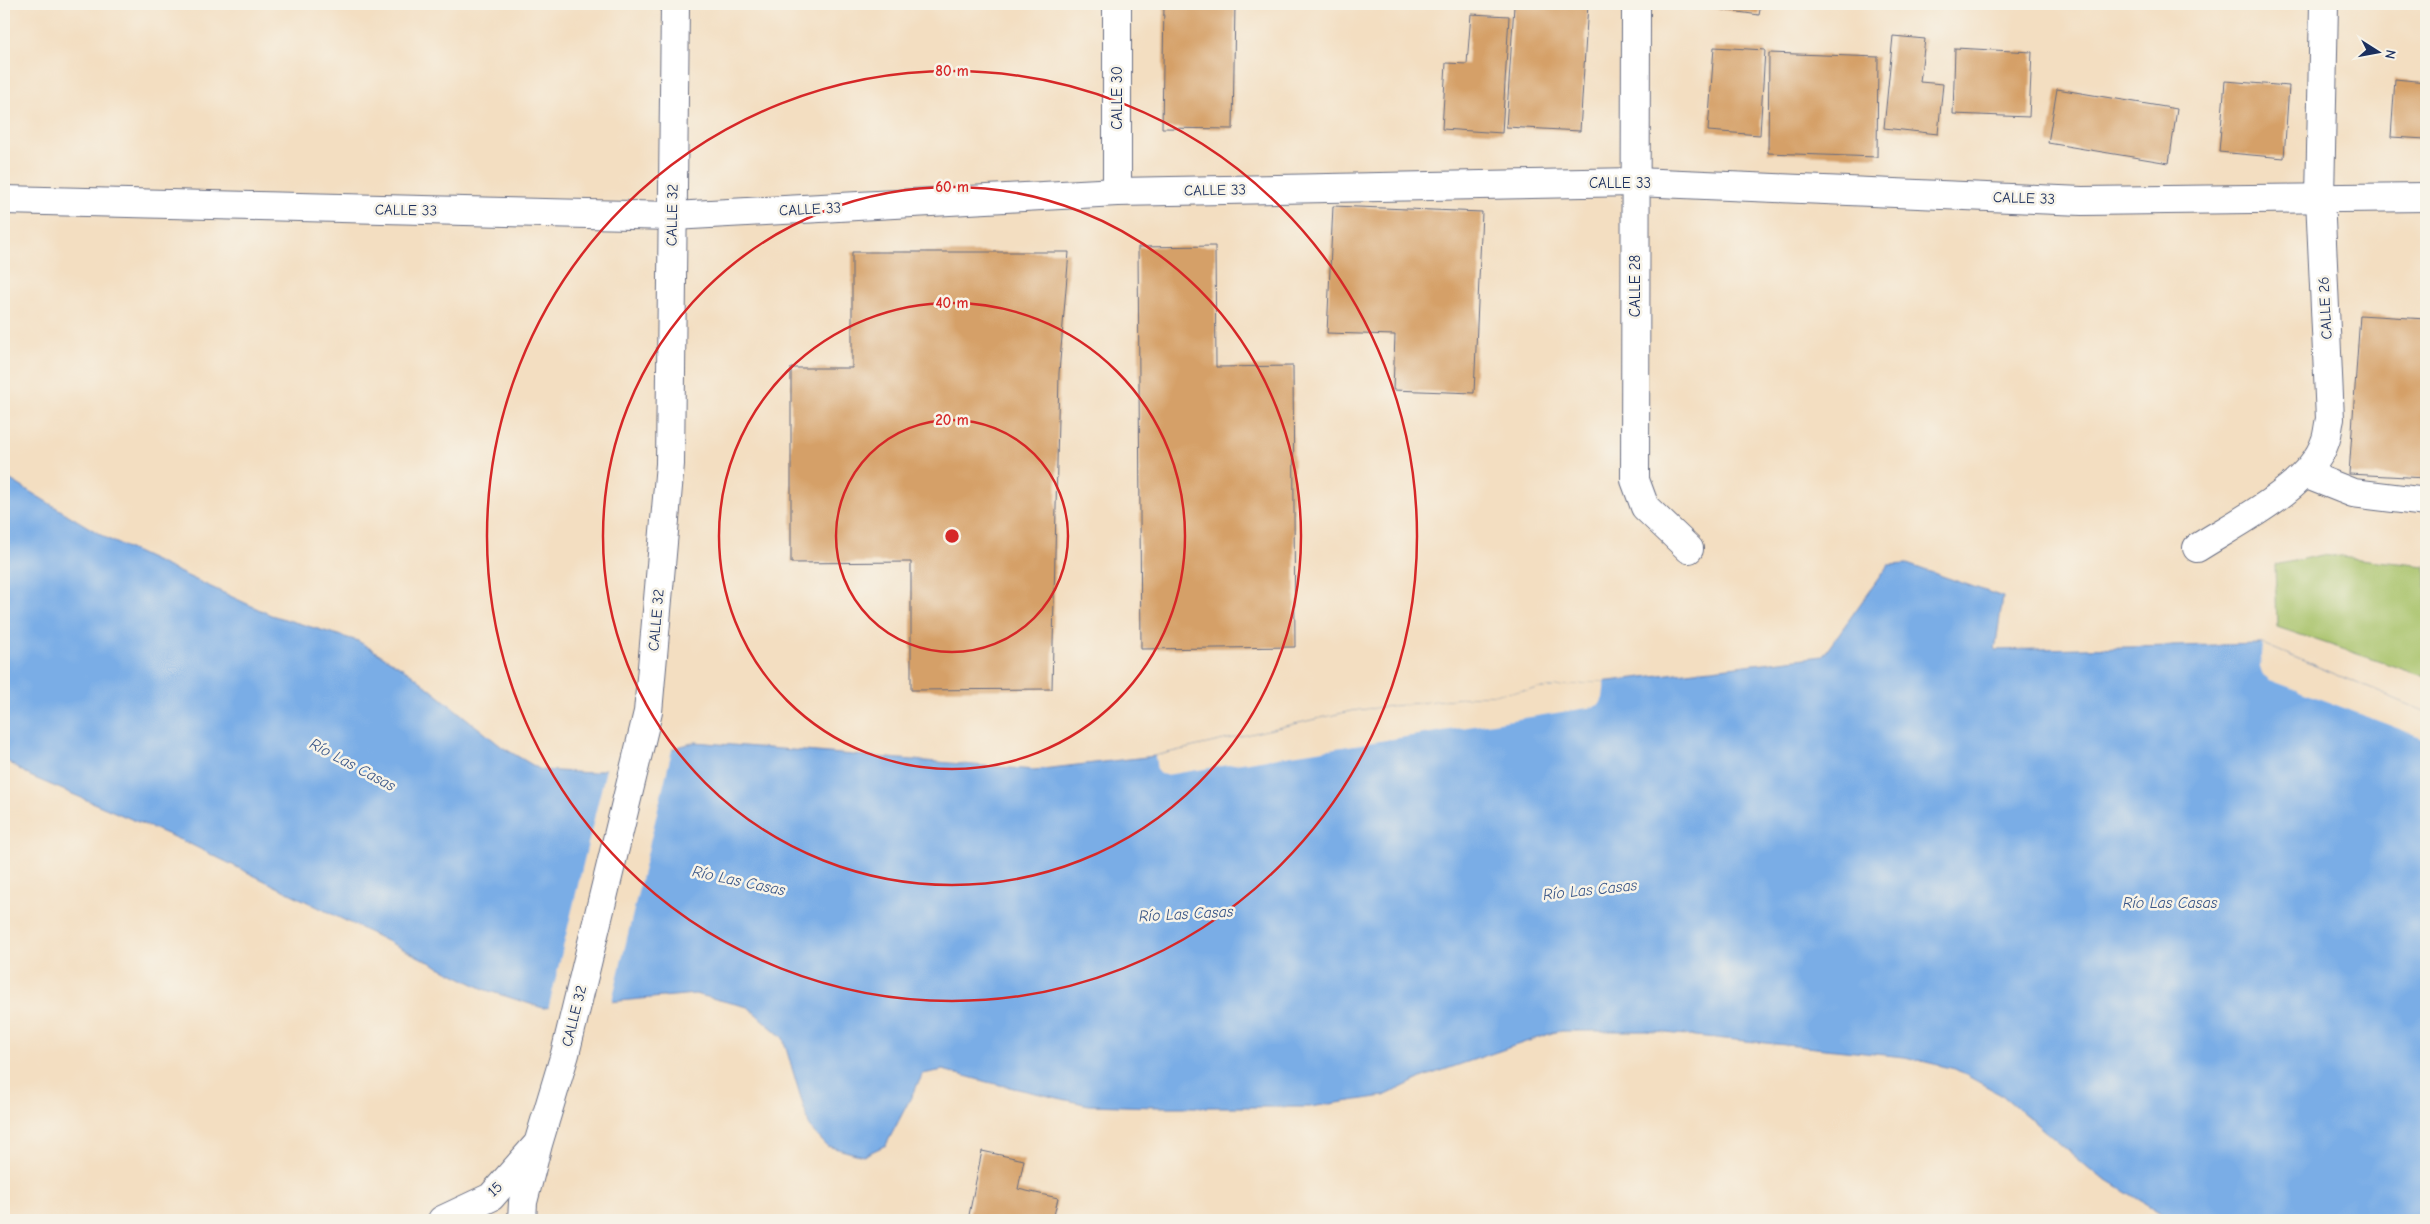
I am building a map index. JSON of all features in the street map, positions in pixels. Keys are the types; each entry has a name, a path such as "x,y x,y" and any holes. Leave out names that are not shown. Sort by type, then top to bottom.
{"street":[{"name":"CALLE 32","path":"522,1220 523,1202 565,1054 648,712 670,464 675,4"},
{"name":"CALLE 30","path":"1117,4 1117,192"},
{"name":"CALLE 28","path":"1636,4 1635,480 1645,507 1689,549"},
{"name":"CALLE 26","path":"2197,548 2279,496 2305,474 2325,443 2330,419 2320,198 2324,4"},
{"name":"CALLE 33","path":"4,200 672,216 1117,192 1636,182 2082,200 2426,196"},
{"path":"2305,474 2353,493 2426,502"},
{"name":"15","path":"442,1220 490,1196 538,1144"}],"green space":[{"path":"2322,555 2426,566 2426,677 2277,627 2275,565"}],"water":[{"name":"Río Las Casas","path":"4,476 108,539 271,615 358,641 409,672 502,747 541,770 591,773 695,742 1034,770 1155,756 1352,711 1823,656 1888,565 1907,564 2003,597 1995,650 2262,644 2426,712 2426,1220 2172,1220 2091,1170 2002,1095 1955,1069 1905,1057 1646,1031 1558,1031 1423,1077 1384,1096 1310,1107 1089,1105 943,1070 923,1074 886,1145 863,1156 827,1146 810,1128 783,1038 748,1007 695,994 543,1008 486,990 190,844 30,776 4,759"}],"pier":[{"path":"2262,644 2426,712 2426,739 2270,680 2262,674 2260,666"},
{"path":"1605,681 1603,698 1600,704 1594,707 1166,775 1160,774 1157,771 1155,756 1352,711"},
{"path":"673,746 611,1005 548,1010 607,765"}],"building":[{"path":"1164,4 1235,4 1233,129 1162,128"},
{"path":"1508,4 1588,4 1580,131 1506,127 1514,6"},
{"path":"1683,4 1761,4 1759,15"},
{"path":"1471,14 1509,16 1502,133 1442,129 1446,63 1467,64"},
{"path":"1893,36 1925,39 1920,82 1943,84 1938,134 1884,128"},
{"path":"1714,47 1765,50 1760,135 1708,131"},
{"path":"1955,48 2032,52 2029,117 1953,114"},
{"path":"1769,53 1878,57 1877,157 1768,153"},
{"path":"2395,79 2426,82 2426,139 2391,137"},
{"path":"2225,81 2289,86 2284,158 2219,152"},
{"path":"2057,89 2177,109 2169,163 2048,143"},
{"path":"1333,206 1482,212 1474,393 1393,390 1395,335 1327,333"},
{"path":"1215,246 1216,367 1293,366 1295,647 1141,649 1138,247"},
{"path":"852,252 1069,252 1059,373 1052,689 911,690 911,562 791,563 791,368 852,368"},
{"path":"2360,315 2426,319 2426,478 2349,474"},
{"path":"982,1151 1024,1160 1018,1189 1058,1198 1053,1220 968,1220"}]}
